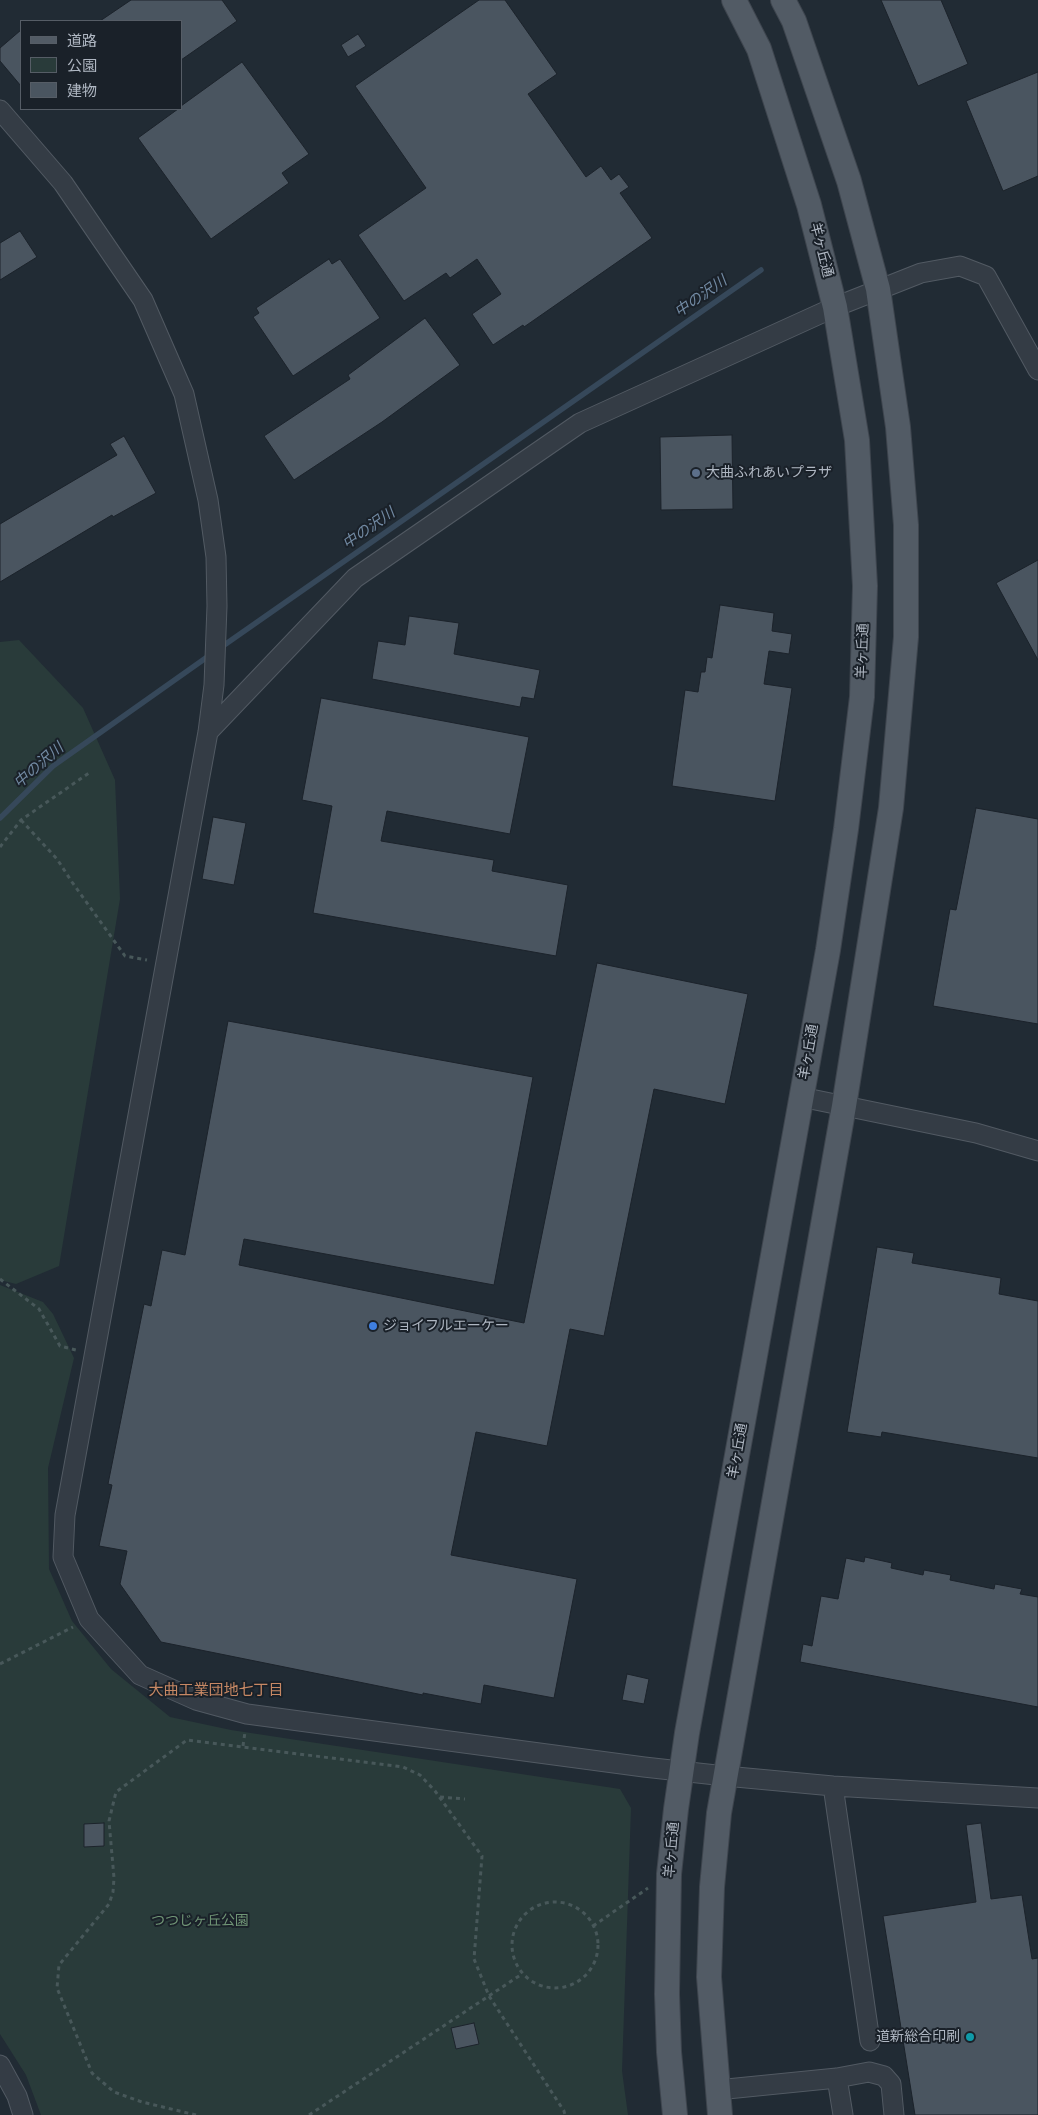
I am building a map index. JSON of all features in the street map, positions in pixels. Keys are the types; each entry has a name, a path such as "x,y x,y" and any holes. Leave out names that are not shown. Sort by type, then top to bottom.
{"main road":[{"name":"羊ヶ丘通","path":"675,2115 669,2052 667,1994 669,1874 681,1771 832,922 846,829 862,697 865,586 857,440 835,307 809,205 762,56 734,0"},
{"path":"720,2115 709,1977 712,1887 719,1813 844,1106 891,808 906,638 906,525 898,427 878,289 848,181 794,21 783,0"}],"street":[{"path":"0,110 63,183 143,300 184,394 208,500 216,557 217,606 214,685 208,732 65,1515 63,1557 89,1619 140,1675 196,1700 247,1714 725,1776 833,1786 1038,1798"},
{"path":"208,732 355,578 580,423 835,307 921,273 960,266 986,276 1038,370"},
{"path":"801,1097 976,1132 1038,1152"},
{"path":"833,1786 870,2041"},
{"path":"0,2065 18,2096 23,2115"},
{"path":"717,2090 837,2078 869,2072 884,2076 891,2084 894,2115"},
{"path":"837,2078 843,2115"}],"path":[{"path":"0,847 21,820 89,773"},
{"path":"21,820 57,858 125,956 165,964"},
{"path":"0,1279 38,1309 60,1346 94,1355"},
{"path":"0,1664 89,1619"},
{"path":"196,2115 142,2102 114,2092 92,2073 57,1988 60,1965 109,1904 113,1892 114,1878 110,1822 116,1792 187,1740 403,1767 420,1775 440,1797 482,1856 474,1959 489,1996 564,2111 564,2115"},
{"path":"440,1797 465,1799"},
{"path":"593,1926 669,1874"},
{"path":"558,1902 572,1906 585,1914 593,1926 598,1939 597,1953 593,1966 584,1977 573,1984 560,1988 546,1988 533,1983 522,1974 514,1962 511,1948 513,1933 520,1920 530,1910 544,1904 558,1902"},
{"path":"309,2115 522,1974"}],"green space":[{"path":"19,640 83,708 115,780 120,899 59,1266 16,1284 0,1280 0,642"},
{"name":"つつじヶ丘公園","path":"0,1285 43,1302 53,1314 74,1358 48,1468 49,1569 72,1621 111,1669 170,1717 231,1730 620,1789 631,1808 622,2071 628,2115 41,2115 26,2075 0,2034"}],"building":[{"path":"131,0 222,0 237,21 182,59 182,20 101,20"},
{"path":"479,0 505,0 557,74 528,94 586,177 601,166 611,180 619,174 629,187 620,193 652,238 524,327 523,325 493,345 472,314 501,294 477,259 450,278 446,273 404,301 358,235 426,188 355,86"},
{"path":"881,0 941,0 968,64 918,86"},
{"path":"20,31 20,85 0,61 0,48"},
{"path":"358,34 366,46 348,57 341,45"},
{"path":"242,62 309,154 282,173 289,183 211,239 138,138 177,110 182,110 182,105"},
{"path":"1038,72 1038,176 1003,191 966,101"},
{"path":"20,231 37,257 0,280 0,243"},
{"path":"329,259 332,264 340,259 380,318 293,376 253,317 259,313 256,308"},
{"path":"425,318 460,365 382,422 294,480 264,436 350,379 348,375"},
{"name":"大曲ふれあいプラザ","path":"732,435 733,509 661,510 660,437"},
{"path":"124,436 156,493 113,517 112,515 0,582 0,524 117,455 110,444"},
{"path":"1038,560 1038,660 996,583"},
{"path":"720,605 774,613 772,631 792,634 789,654 769,651 764,684 792,688 775,801 672,786 685,690 698,692 701,672 705,672 707,657 712,658"},
{"path":"409,616 459,623 454,654 540,670 534,699 522,697 520,707 372,679 378,641 405,645"},
{"path":"321,698 529,737 510,834 387,811 381,841 494,860 492,871 568,885 556,956 313,913 332,806 302,800"},
{"path":"976,808 1038,819 1038,1024 933,1006 950,909 956,910"},
{"path":"213,817 246,823 234,885 202,879"},
{"name":"ジョイフルエーケー","path":"597,963 748,994 725,1104 654,1089 604,1336 570,1329 547,1446 476,1432 451,1555 577,1579 554,1698 484,1685 481,1704 423,1693 423,1695 161,1642 120,1584 127,1551 99,1546 112,1485 108,1484 144,1304 151,1306 162,1250 185,1255 228,1021 533,1077 494,1285 244,1239 239,1265 524,1323"},
{"path":"877,1247 914,1253 912,1263 1001,1278 999,1294 1038,1301 1038,1458 882,1432 881,1437 847,1432"},
{"path":"865,1557 892,1563 891,1568 923,1575 924,1570 951,1575 950,1580 994,1589 995,1584 1022,1589 1020,1594 1038,1597 1038,1707 800,1662 803,1644 812,1646 821,1596 838,1599 846,1558 864,1562"},
{"path":"627,1674 649,1679 644,1704 622,1700"},
{"path":"104,1823 104,1846 84,1847 84,1824"},
{"name":"道新総合印刷","path":"981,1823 991,1899 1022,1895 1032,1959 1038,1958 1038,2115 915,2115 883,1916 976,1902 966,1825"},
{"path":"474,2023 479,2044 456,2049 451,2028"}],"waterway":[{"name":"中の沢川","path":"220,648 761,270"},
{"name":"中の沢川","path":"0,818 53,766 210,655"}],"place":[{"name":"大曲ふれあいプラザ","path":"696,473"},
{"name":"ジョイフルエーケー","path":"373,1326"},
{"name":"道新総合印刷","path":"970,2037"}],"district":[{"name":"大曲工業団地七丁目","path":"216,1691"}]}
